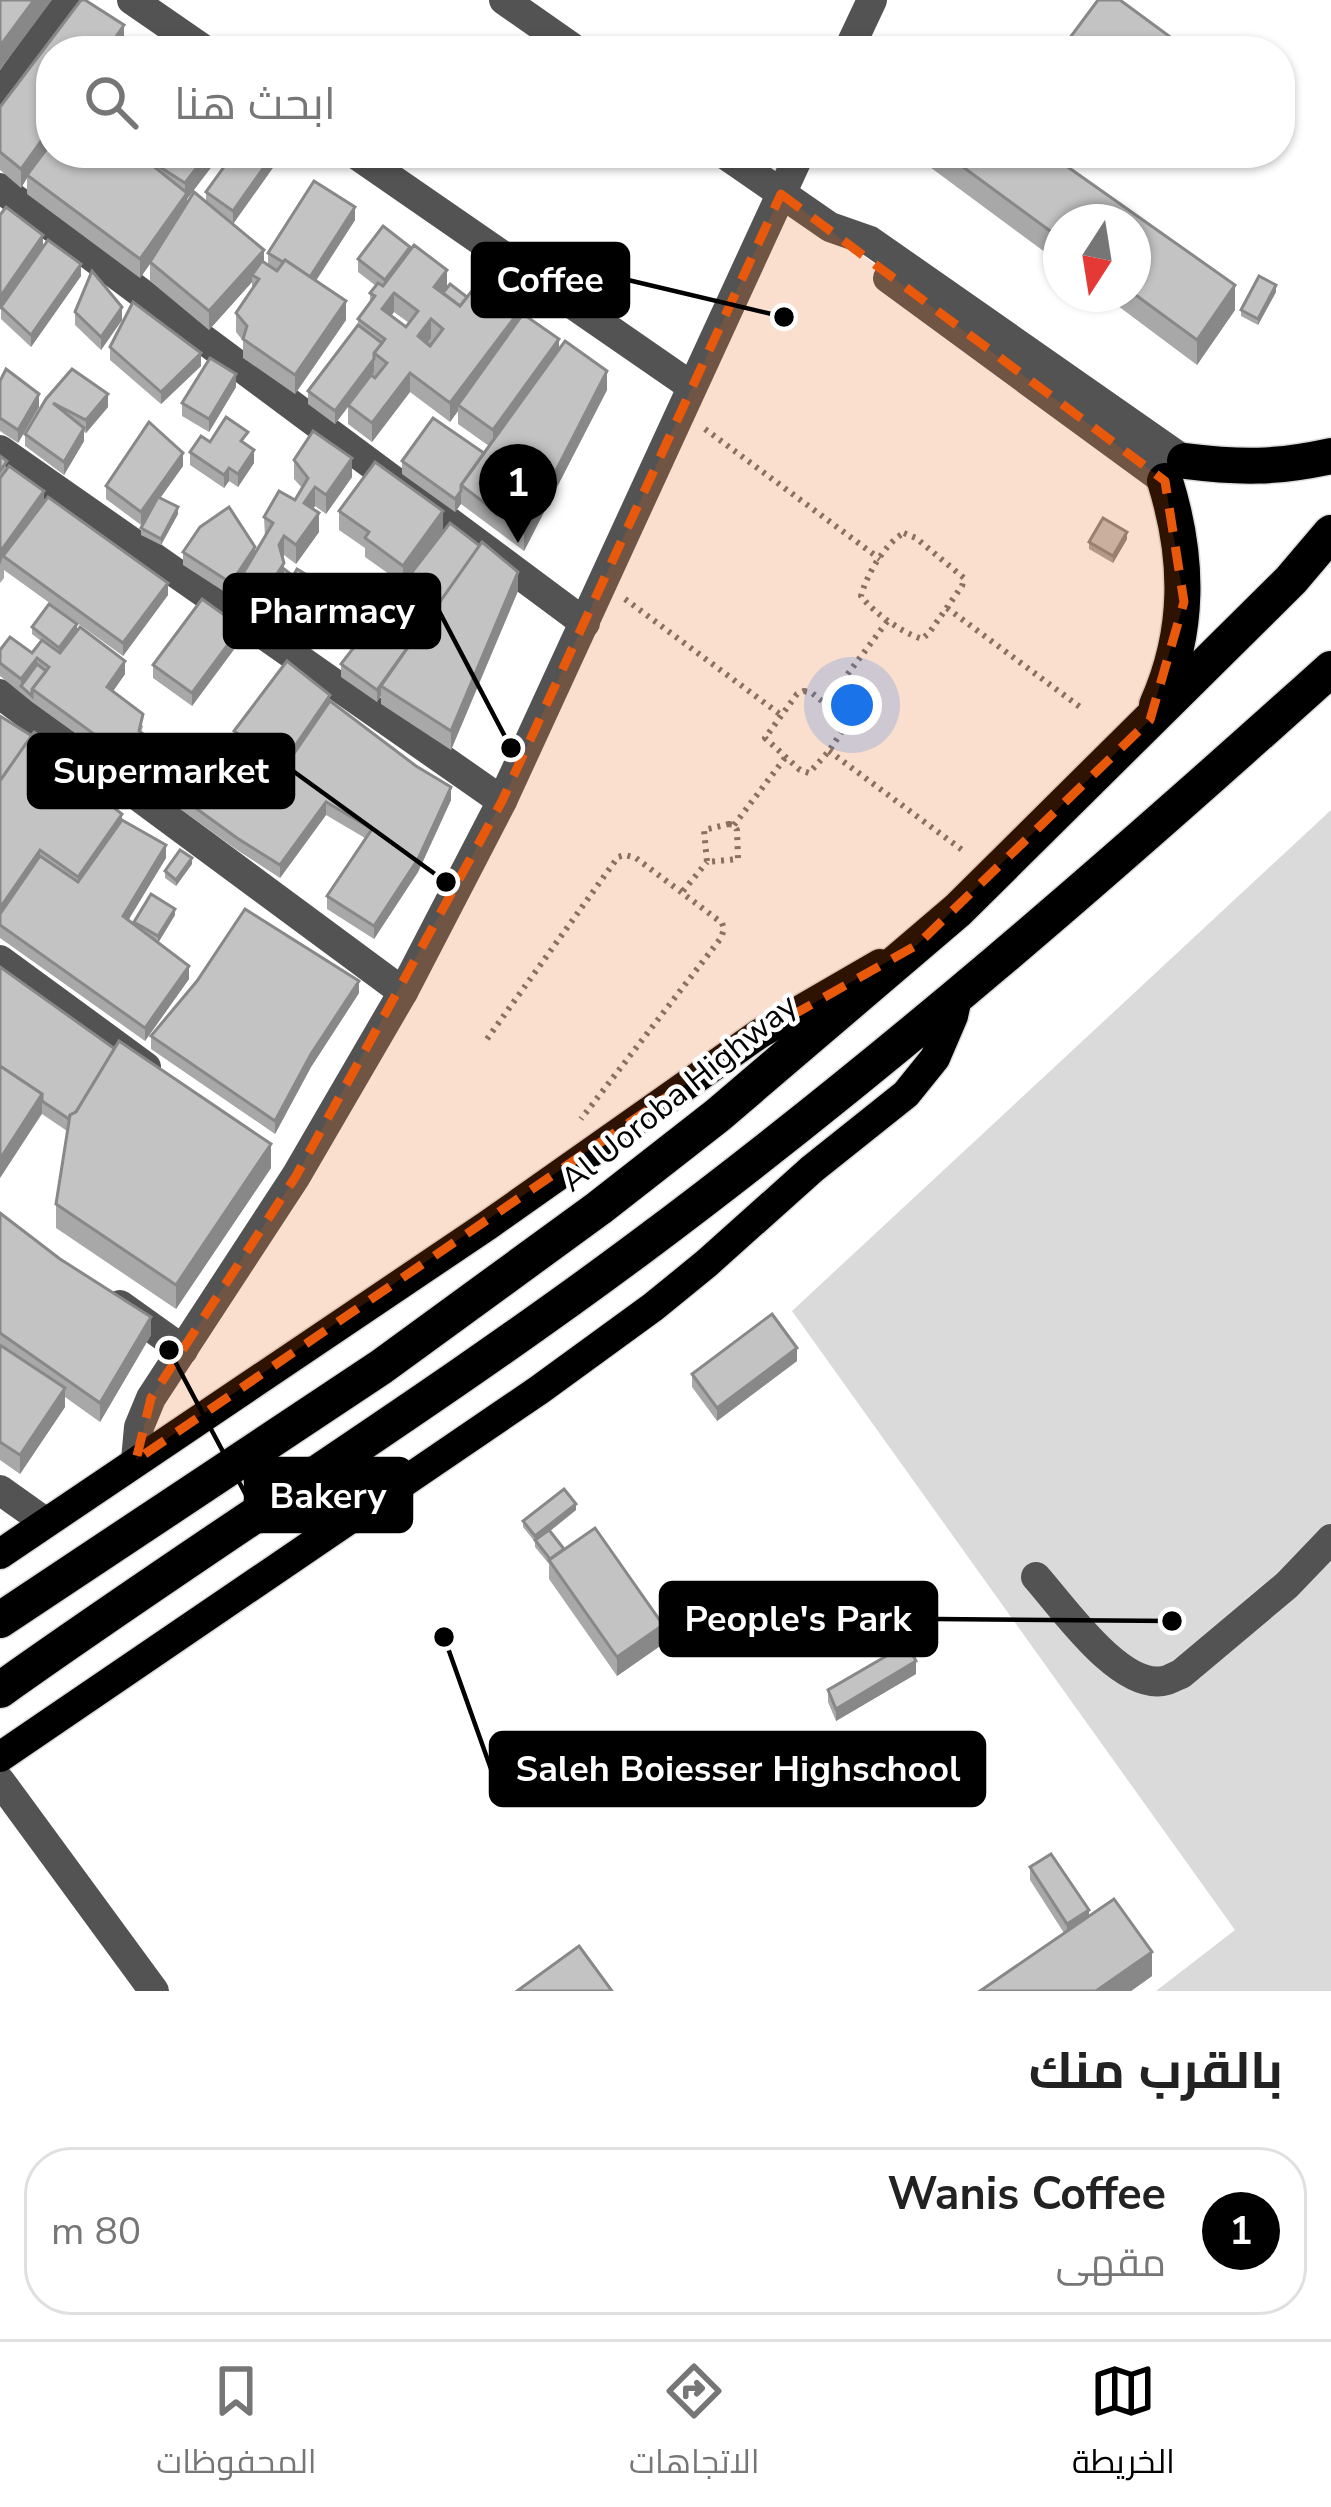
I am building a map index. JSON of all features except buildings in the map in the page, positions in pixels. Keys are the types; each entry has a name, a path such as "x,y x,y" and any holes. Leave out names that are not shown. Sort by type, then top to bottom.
{"highway":[{"path":"1150,720 1167,682 1184,602 1175,471 1287,466 1331,456"},
{"name":"Al Uoroba Highway","path":"0,1620 478,1298 718,1115 958,910 1291,580 1331,533"},
{"path":"0,1690 496,1353 645,1244 958,993 1166,818 1331,669"}],"main road":[{"path":"0,1554 488,1225 758,1034 917,945"},
{"path":"0,1757 539,1390 653,1307 906,1094 935,1058 958,993"}],"street":[{"path":"42,36 68,0"},
{"path":"133,0 185,36"},
{"path":"504,0 556,36"},
{"path":"855,36 872,0"},
{"path":"0,96 36,45"},
{"path":"374,168 685,398"},
{"path":"744,168 830,227 870,242 1175,471"},
{"path":"136,1460 143,1412 287,1170 404,992 502,801 793,168"},
{"path":"0,188 585,622"},
{"path":"0,450 502,801"},
{"path":"0,694 404,992"},
{"path":"0,960 167,1082"},
{"path":"92,1285 184,1350"},
{"path":"0,1490 45,1522"},
{"path":"1036,1577 1100,1651 1140,1678 1162,1682 1181,1674 1269,1600 1331,1539"},
{"path":"0,1781 154,1991"}],"path":[{"path":"685,398 880,559"},
{"path":"910,534 962,574 962,586 947,608 922,639 861,596 898,535 910,534"},
{"path":"603,583 781,715"},
{"path":"947,608 1080,707"},
{"path":"825,704 889,620"},
{"path":"804,691 846,721 846,728 809,772 804,772 765,738 781,715 804,691"},
{"path":"829,751 965,852"},
{"path":"734,826 785,758"},
{"path":"682,892 707,862 704,830 734,826 738,860 707,862"},
{"path":"487,1039 618,857 636,858 722,923 724,934 577,1123"}],"highlighted area":[{"path":"781,194 1165,481 1184,602 1150,720 917,945 759,1034 136,1460 151,1398 296,1176 502,801"}],"shaded area":[{"path":"1331,810 1331,1991 1156,1991 1235,1930 792,1311"}],"place":[{"name":"Coffee","path":"784,317"},
{"name":"Wanis Coffee","path":"518,543"},
{"name":"Pharmacy","path":"511,748"},
{"name":"Supermarket","path":"446,882"},
{"name":"Bakery","path":"169,1350"},
{"name":"People's Park","path":"1172,1621"},
{"name":"Saleh Boiesser Highschool","path":"444,1637"}]}
